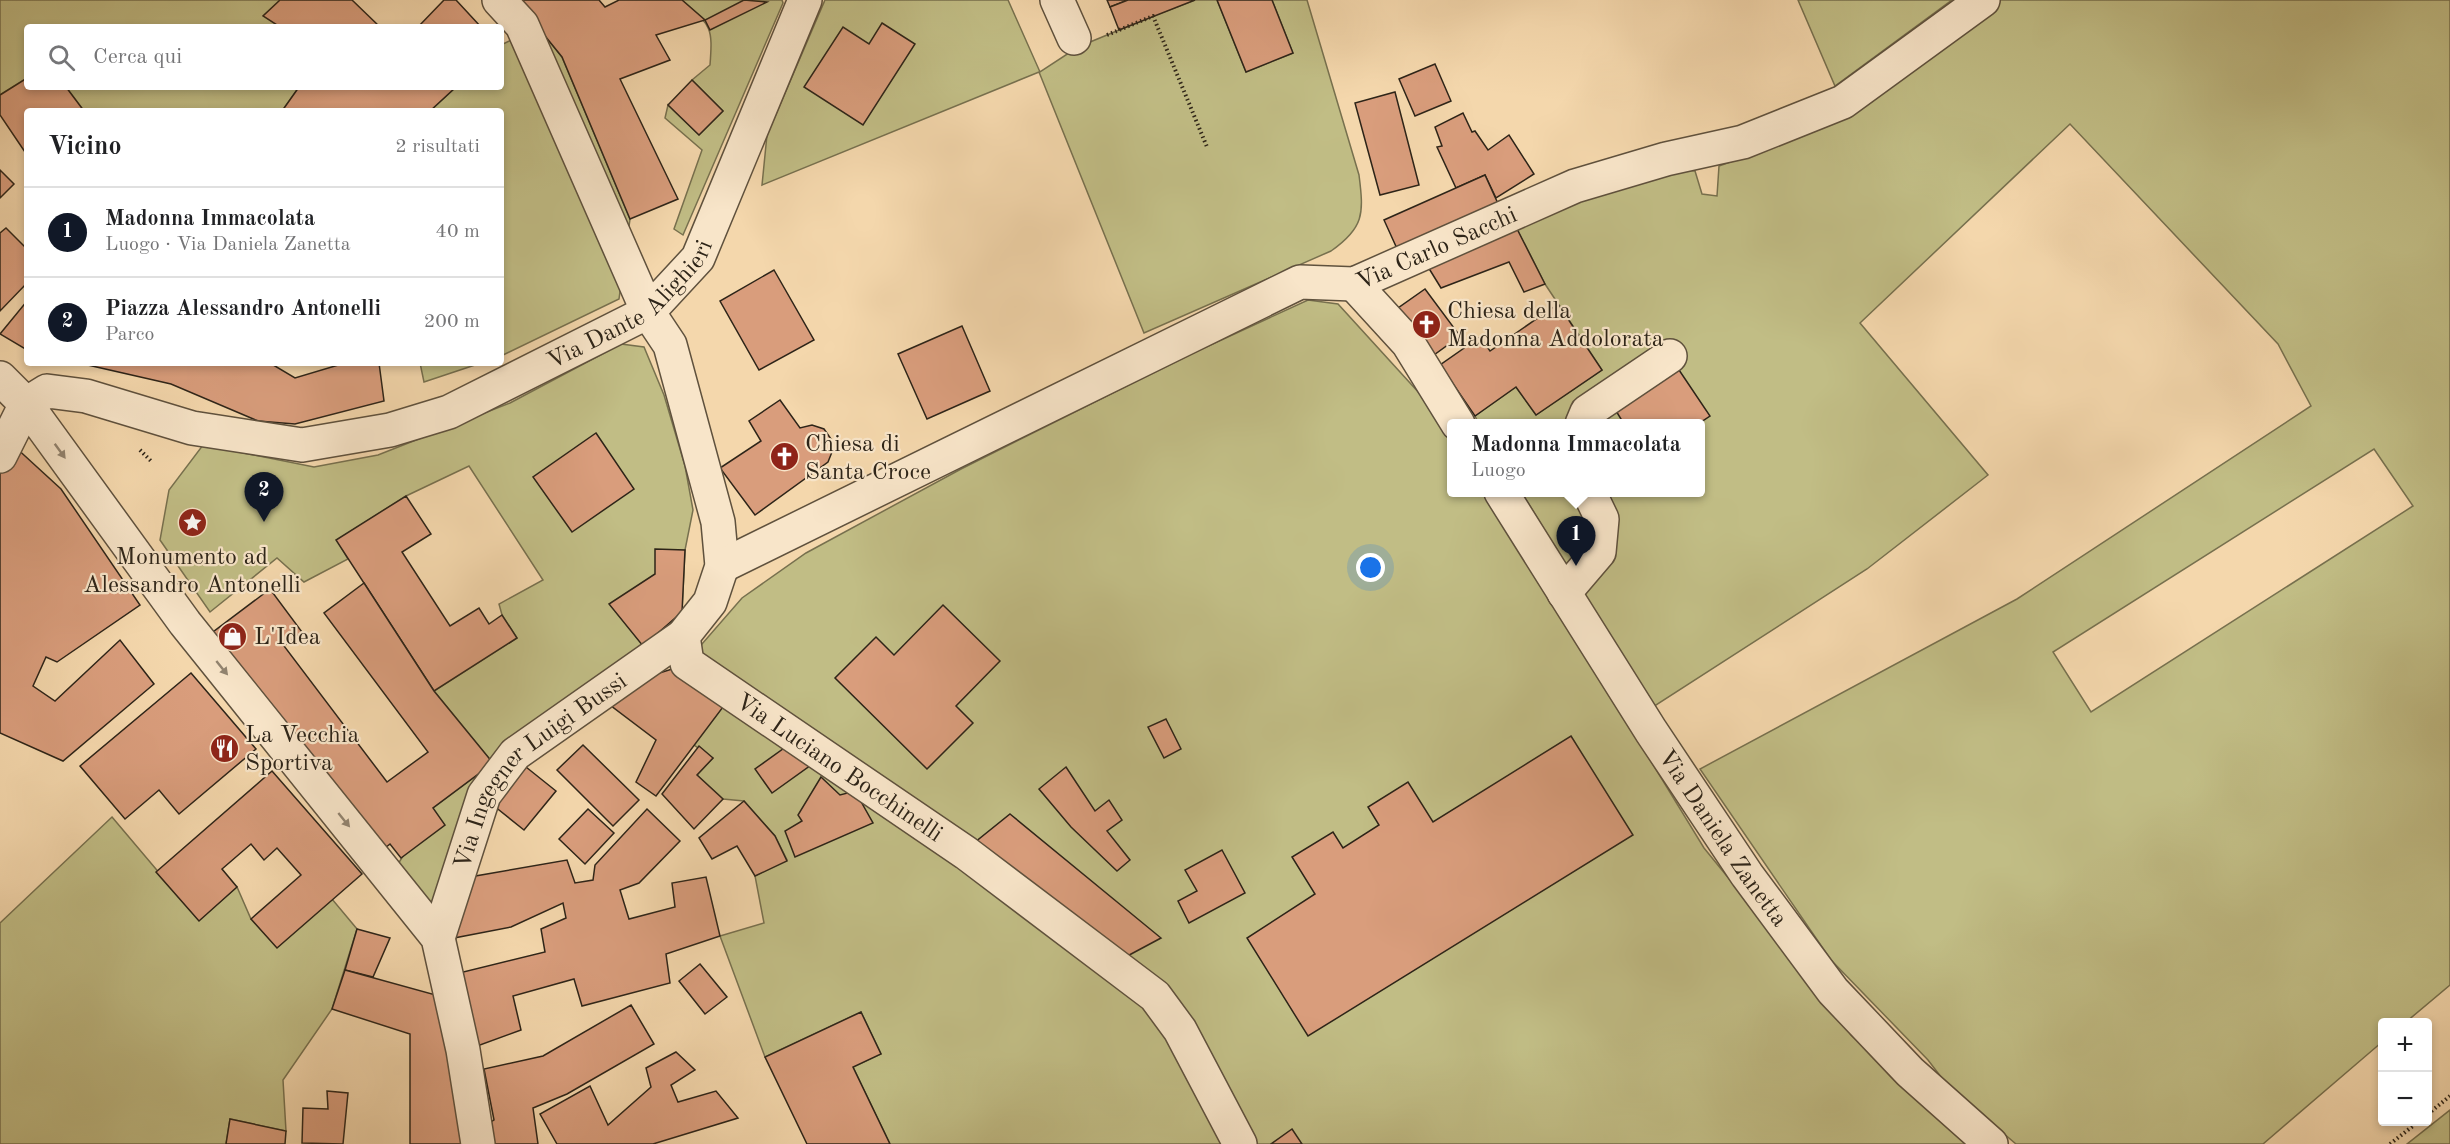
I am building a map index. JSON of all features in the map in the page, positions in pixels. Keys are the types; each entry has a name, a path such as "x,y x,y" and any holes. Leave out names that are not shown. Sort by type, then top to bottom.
{"street":[{"path":"499,0 522,25 648,312 670,345 718,522 722,566 710,602 683,636"},
{"name":"Via Dante Alighieri","path":"26,404 47,391 86,396 192,428 302,445 390,430 449,412 648,312 698,258 805,0"},
{"path":"1057,0 1074,38"},
{"name":"Via Carlo Sacchi","path":"722,566 1300,282 1354,284 1575,186 1666,159 1743,142 1843,102 1983,0"},
{"path":"1354,284 1408,343 1456,419"},
{"path":"1584,419 1587,412 1670,356"},
{"path":"0,378 26,404 185,623 438,938 464,1050 478,1144"},
{"path":"0,456 26,404"},
{"name":"Via Daniela Zanetta","path":"1505,497 1651,731 1747,875 1833,991 1910,1072 1991,1144"},
{"path":"1564,593 1599,552 1602,519 1591,497"},
{"name":"Via Ingegner Luigi Bussi","path":"438,938 484,795 515,754 683,636"},
{"name":"Via Luciano Bocchinelli","path":"683,636 687,663 966,853 1155,996 1180,1030 1240,1144"}],"path":[{"path":"1074,38 1078,47 1153,16 1207,147"},
{"path":"2432,1110 2450,1096"},
{"path":"2390,1144 2413,1126"}],"shaded area":[{"path":"0,0 280,0 280,24 24,24 24,80 0,95"},
{"path":"682,0 782,0 783,3 683,235 674,229 702,150 665,118 668,105 699,135 723,111 692,80 710,65 710,34 704,22"},
{"path":"825,0 1008,0 1040,72 1078,47 1153,16 1195,0 1217,0 1246,72 1293,53 1272,0 1307,0 1359,175 1361,210 1356,227 1342,243 1331,251 1144,333 1039,72 762,185 767,135"},
{"path":"1798,0 1952,0 1835,86"},
{"path":"1999,0 2450,0 2450,985 2411,1018 2378,1018 2378,1045 2263,1144 2016,1144 1948,1086 1928,1060 1831,960 1700,769 2017,599 2311,406 2278,344 2070,124 1860,323 1988,475 1867,569 1653,707 1524,497 1705,497 1705,419 1476,419 1475,416 1516,387 1536,415 1602,370 1545,284 1514,223 1660,166 1695,171 1702,194 1717,196 1719,166 1789,141","holes":["2374,449 2413,506 2091,712 2053,652"]},
{"path":"538,27 562,57 630,219 619,299 504,355 504,108 433,108 453,90 504,90 504,44"},
{"path":"68,90 297,90 284,108 82,108"},
{"path":"1308,300 1338,304 1441,417 1447,428 1447,497 1489,497 1704,848 1810,978 1851,1035 1973,1144 890,1144 853,1067 881,1054 861,1012 765,1057 720,936 764,923 755,876 787,860 775,836 744,801 723,799 697,775 713,758 694,745 695,652 742,598 806,553 961,469 1191,354"},
{"path":"621,344 644,347 664,395 685,466 693,510 685,550 682,612 509,753 438,916 398,864 433,808 493,763 434,691 517,638 502,615 499,604 543,580 469,466 406,496 337,540 348,559 304,582 277,558 210,612 160,540 169,490 203,445 314,467 378,455 510,403"},
{"path":"421,366 472,366 424,382"},
{"path":"112,817 199,920 237,887 251,919 332,899 357,929 332,1009 283,1080 286,1131 230,1119 226,1144 0,1144 0,923"},
{"path":"2450,1110 2450,1144 2407,1144 2432,1126"}],"building":[{"path":"280,0 352,0 377,24 275,24 263,16"},
{"path":"444,0 456,0 478,24 421,24"},
{"path":"516,0 599,0 605,7 619,0 682,0 705,20 656,35 670,60 620,79 678,199 630,219 562,57"},
{"path":"744,0 767,2 710,30 705,20"},
{"path":"1107,0 1128,0 1110,7"},
{"path":"1128,0 1195,0 1119,30 1110,7"},
{"path":"1217,0 1272,0 1293,53 1246,72"},
{"path":"882,23 915,44 863,125 804,87 843,27 869,44"},
{"path":"1435,64 1451,101 1415,116 1399,79"},
{"path":"24,80 24,90 68,90 82,108 24,108 24,151 0,115 0,95"},
{"path":"692,80 723,111 699,135 668,105"},
{"path":"297,90 453,90 433,108 284,108"},
{"path":"1395,92 1419,185 1380,195 1355,103"},
{"path":"1463,113 1472,132 1475,131 1488,150 1509,135 1534,174 1496,198 1485,175 1456,188 1437,147 1442,146 1435,127"},
{"path":"0,170 14,184 0,198"},
{"path":"1485,175 1500,208 1399,253 1384,220"},
{"path":"1514,223 1545,284 1524,292 1509,262 1441,288 1425,262"},
{"path":"6,228 24,246 24,286 0,311 0,233"},
{"path":"774,270 814,340 759,370 720,301"},
{"name":"Chiesa della Madonna Addolorata","path":"1425,289 1460,336 1427,360 1391,313"},
{"path":"1558,304 1602,370 1536,415 1516,387 1475,416 1440,365 1480,337 1490,351"},
{"path":"24,305 24,348 0,334"},
{"path":"962,326 990,391 927,419 898,354"},
{"path":"1675,364 1710,416 1705,419 1621,419 1613,406"},
{"path":"92,366 275,366 295,378 335,366 379,366 384,401 295,424 258,421 171,384"},
{"name":"Chiesa di Santa Croce","path":"780,400 800,428 812,425 824,429 831,439 832,452 828,462 755,515 720,468 761,441 749,421"},
{"path":"596,433 634,489 572,532 533,477"},
{"path":"13,445 61,489 140,605 57,662 46,657 33,686 55,701 120,640 154,684 63,761 0,733 0,471"},
{"path":"406,496 431,534 402,552 450,626 479,608 489,624 502,615 517,638 434,691 336,540"},
{"path":"655,549 685,550 682,612 643,646 609,604 655,574"},
{"path":"364,583 434,691 493,763 433,808 445,825 401,858 390,844 380,852 213,632 270,589 302,632 284,646 387,782 428,752 324,613"},
{"path":"943,605 1000,661 956,706 973,723 927,769 835,678 876,637 894,655"},
{"path":"672,669 723,707 656,796 636,782 656,740 606,702 650,676"},
{"path":"191,673 256,749 179,814 159,790 125,819 80,766"},
{"path":"1166,719 1181,749 1164,758 1148,727"},
{"path":"1571,736 1633,835 1308,1036 1247,938 1315,894 1292,857 1333,832 1343,848 1379,825 1368,807 1408,782 1433,822"},
{"path":"794,741 811,765 772,793 755,769"},
{"path":"583,745 639,800 613,826 557,770"},
{"path":"699,746 713,758 697,775 723,799 694,829 662,794"},
{"path":"526,767 556,791 524,830 494,806"},
{"path":"1066,767 1095,811 1109,800 1122,820 1107,831 1130,860 1117,871 1071,827 1039,789"},
{"path":"272,771 362,874 277,948 251,919 301,875 277,848 264,860 251,844 222,869 237,887 199,921 156,872"},
{"path":"821,777 840,795 855,791 873,823 795,857 785,831 802,821 798,815"},
{"path":"744,801 775,836 787,861 755,876 737,846 712,859 699,838"},
{"path":"588,809 614,833 585,864 559,839"},
{"path":"647,809 680,841 639,883 620,890 629,919 675,907 672,883 706,877 720,936 666,954 670,983 582,1006 574,979 513,996 521,1030 469,1049 455,974 545,952 541,929 566,918 563,903 511,927 454,938 464,878 567,860 575,883 593,880 595,865"},
{"path":"1010,814 1161,938 1118,961 969,847"},
{"path":"1222,850 1245,893 1189,923 1178,901 1197,891 1185,870"},
{"path":"357,929 390,938 373,977 345,970"},
{"path":"700,964 727,997 705,1014 679,981"},
{"path":"345,970 443,997 468,1144 410,1144 410,1034 332,1009"},
{"path":"631,1005 654,1044 567,1094 533,1108 538,1144 489,1144 486,1125 494,1120 484,1069 543,1056"},
{"path":"861,1012 881,1054 853,1067 890,1144 807,1144 765,1057"},
{"path":"676,1052 695,1070 671,1085 678,1102 716,1091 738,1118 653,1144 557,1144 540,1114 590,1086 608,1125 651,1087 646,1068"},
{"path":"327,1091 348,1093 343,1144 302,1143 303,1108 328,1109"},
{"path":"230,1119 286,1131 285,1144 226,1144"},
{"path":"1292,1129 1302,1144 1271,1144"}],"place":[{"name":"Chiesa della Madonna Addolorata","path":"1426,324"},
{"name":"Chiesa di Santa Croce","path":"784,457"},
{"name":"Piazza Alessandro Antonelli","path":"264,522"},
{"name":"Monumento ad Alessandro Antonelli","path":"192,523"},
{"name":"Madonna Immacolata","path":"1576,566"},
{"name":"L'Idea","path":"233,636"},
{"name":"La Vecchia Sportiva","path":"224,748"}]}
